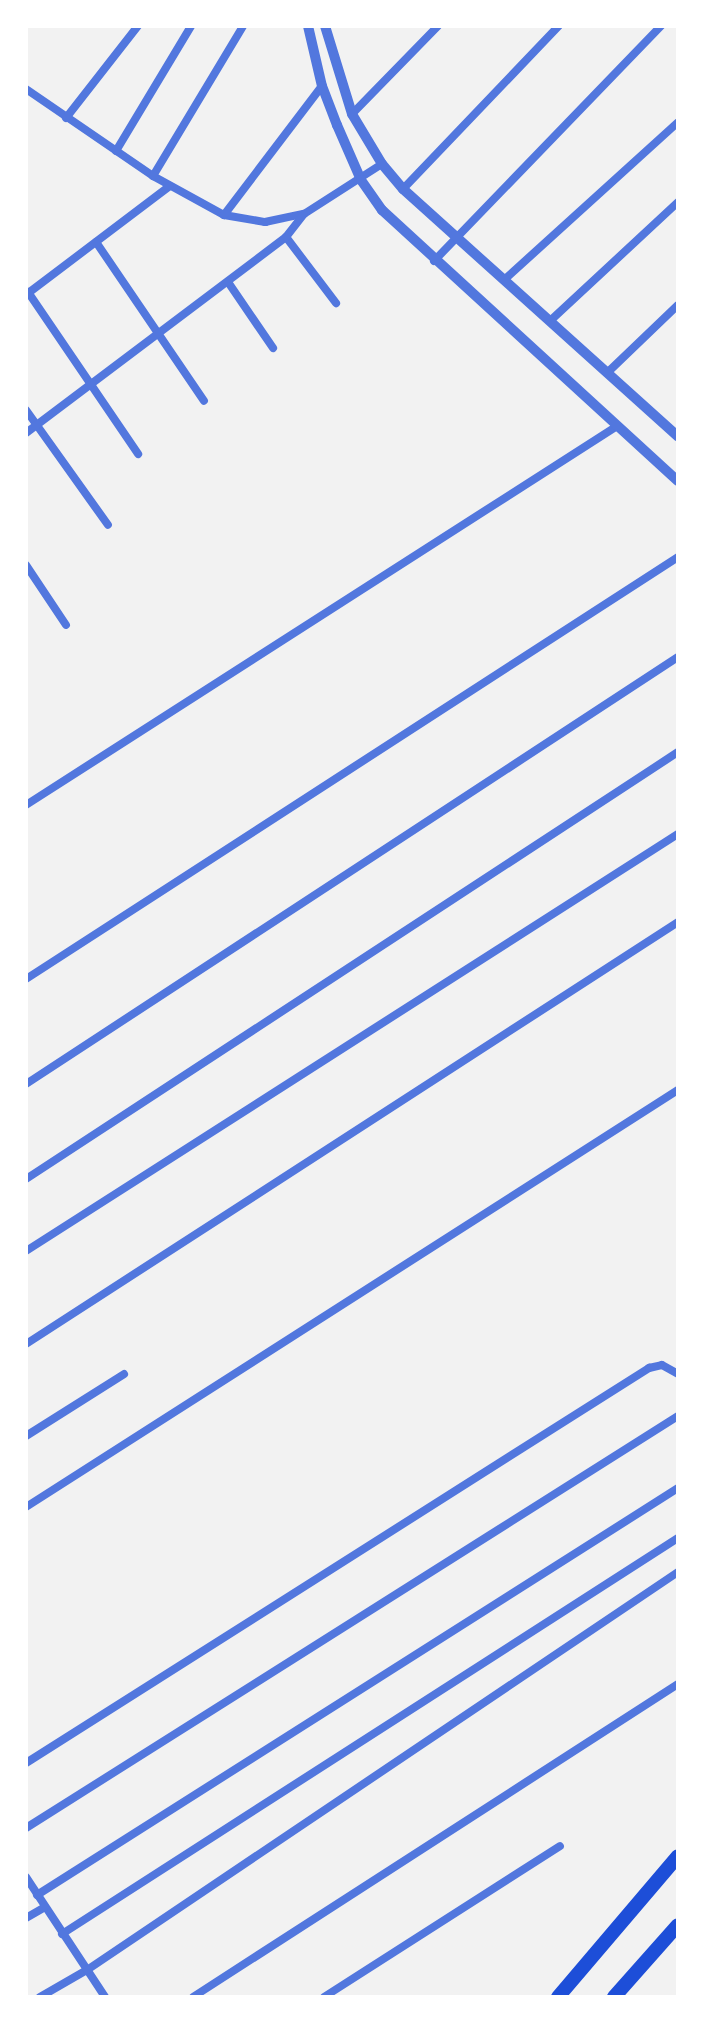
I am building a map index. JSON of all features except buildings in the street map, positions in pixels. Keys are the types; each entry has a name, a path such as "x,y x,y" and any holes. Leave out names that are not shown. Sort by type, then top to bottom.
{"highway":[{"path":"558,1997 678,1856"},
{"path":"614,1997 678,1925"}],"street":[{"path":"66,118 138,26"},
{"path":"116,151 191,26"},
{"path":"153,176 243,26"},
{"path":"308,26 322,86 361,180 382,210 434,261 678,481"},
{"path":"325,26 352,114 382,164 403,189 678,437"},
{"path":"352,114 438,26"},
{"path":"403,189 559,26"},
{"path":"434,261 661,26"},
{"path":"224,215 322,86"},
{"path":"26,89 153,176 224,215 265,222 304,214 382,164"},
{"path":"504,280 678,122"},
{"path":"138,454 27,293 170,186"},
{"path":"550,321 678,202"},
{"path":"26,433 286,237 304,214"},
{"path":"286,237 336,303"},
{"path":"96,242 204,401"},
{"path":"228,282 273,348"},
{"path":"607,373 678,305"},
{"path":"26,410 108,525"},
{"path":"26,805 617,426"},
{"path":"26,979 678,557"},
{"path":"26,565 66,625"},
{"path":"26,1084 678,657"},
{"path":"26,1179 678,752"},
{"path":"26,1251 678,834"},
{"path":"26,1344 678,922"},
{"path":"26,1507 678,1090"},
{"path":"26,1763 649,1368 662,1365 678,1374"},
{"path":"26,1436 124,1374"},
{"path":"26,1828 678,1416"},
{"path":"37,1895 678,1488"},
{"path":"62,1934 678,1538"},
{"path":"40,1997 87,1970 678,1572"},
{"path":"193,1997 678,1684"},
{"path":"324,1997 560,1846"},
{"path":"26,1877 105,1997"},
{"path":"26,1918 45,1907"}]}
